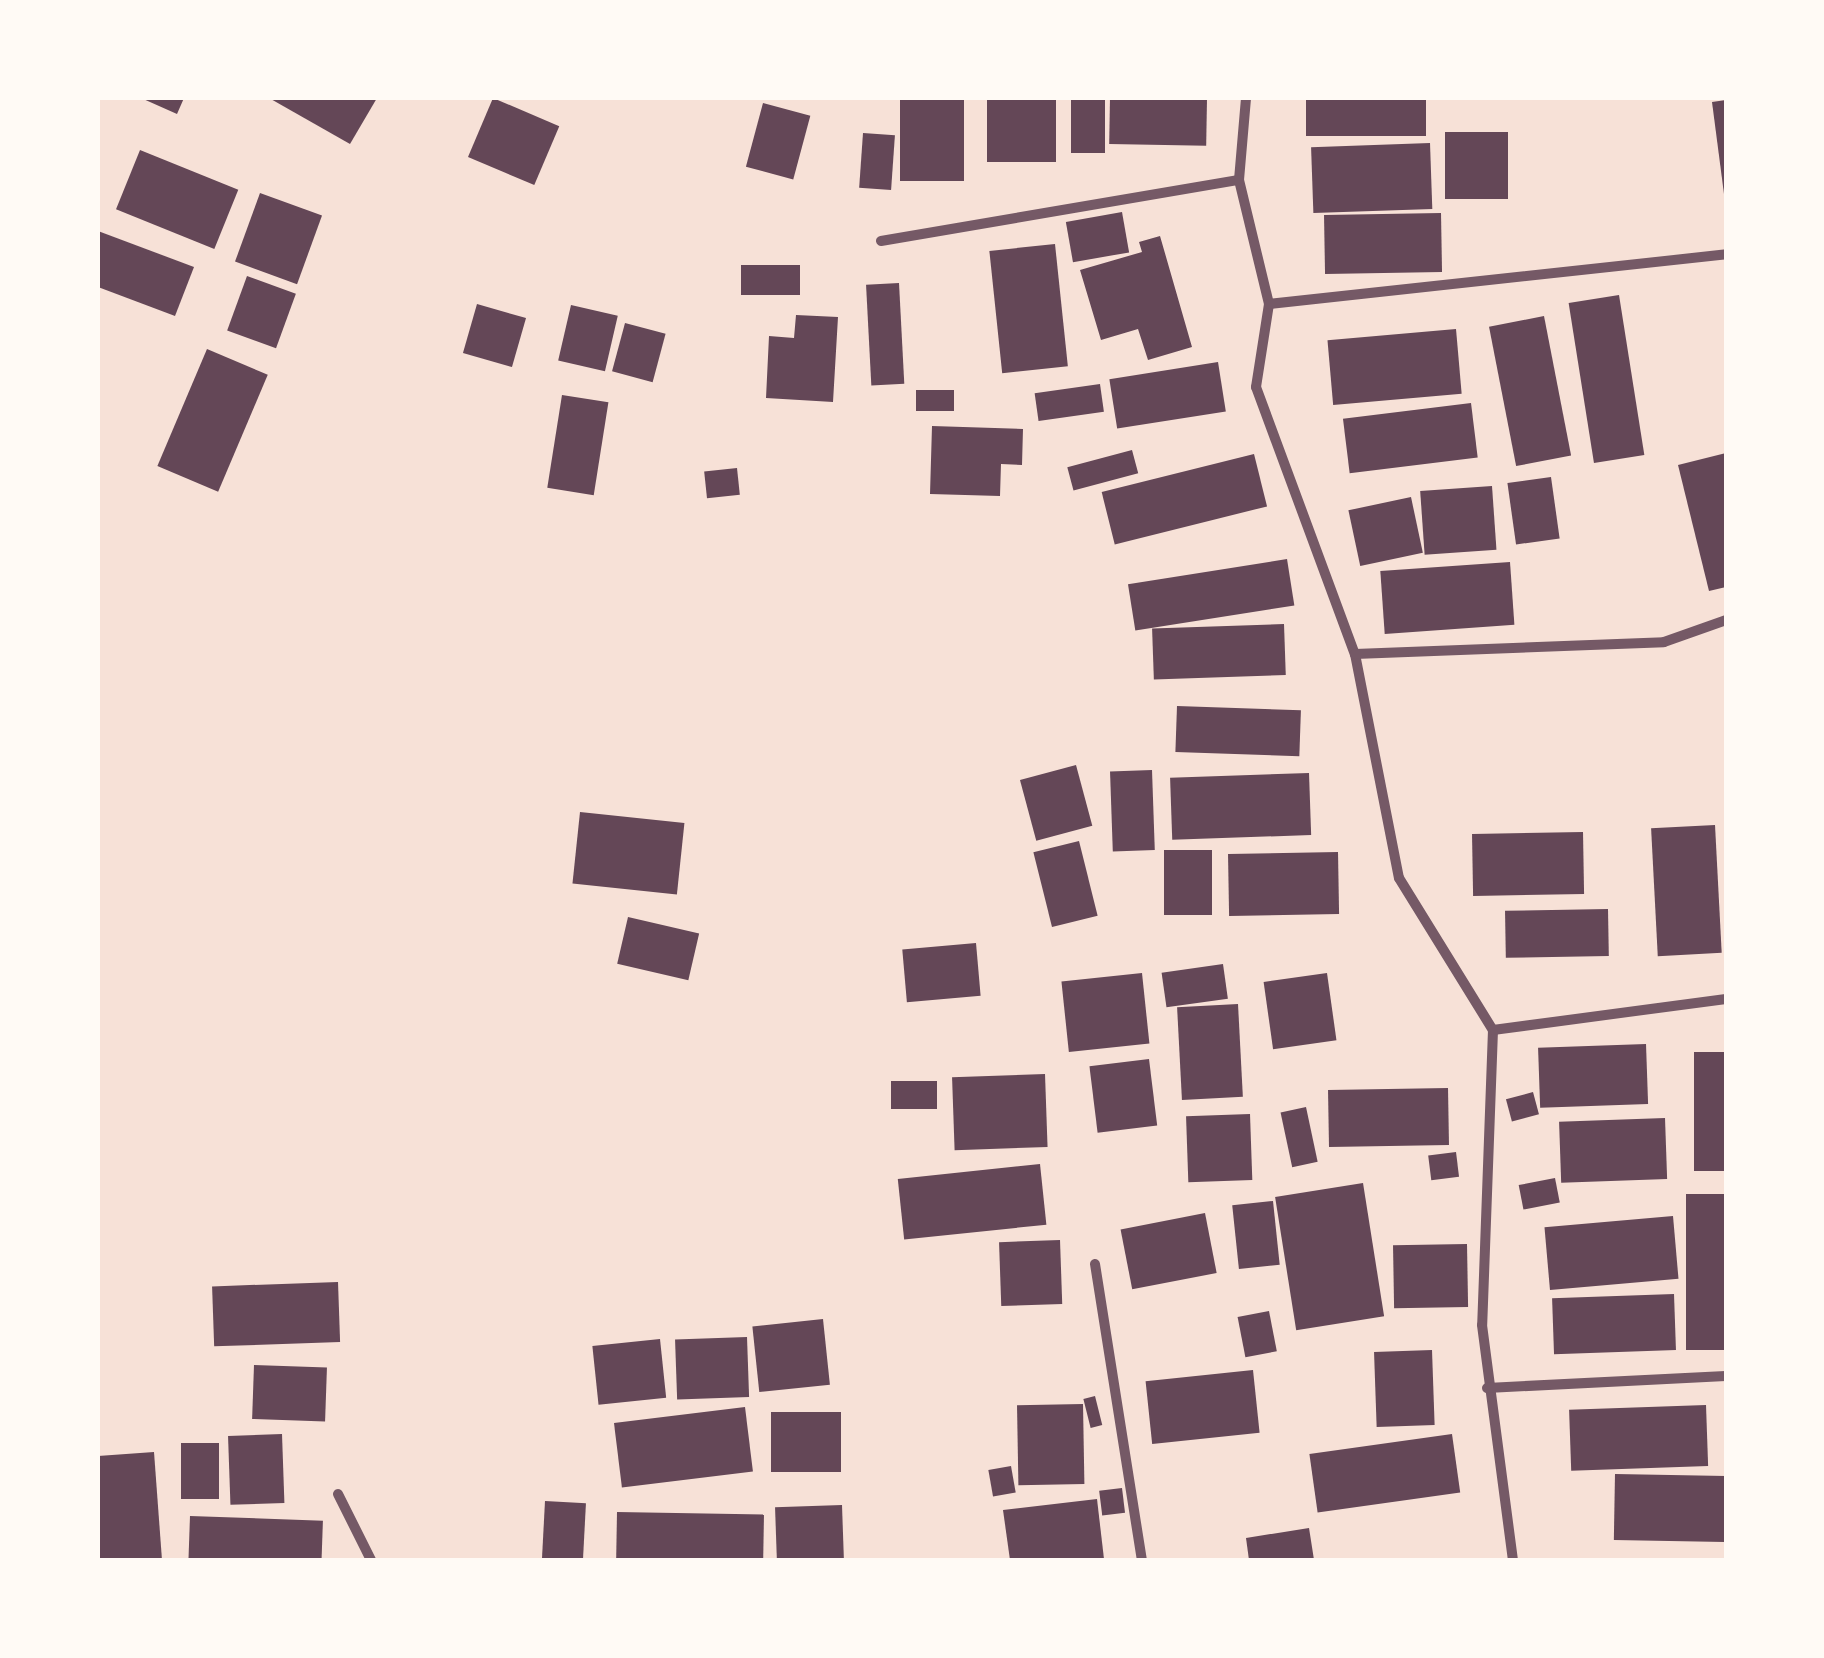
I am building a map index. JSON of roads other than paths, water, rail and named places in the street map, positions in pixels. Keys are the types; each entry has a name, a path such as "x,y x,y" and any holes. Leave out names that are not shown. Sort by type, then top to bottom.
{"street":[{"path":"1246,98 1239,180 1269,304 1256,386 1355,654 1399,878 1492,1030 1486,1388 1513,1560"},
{"path":"882,241 1239,180"},
{"path":"1269,304 1726,254"},
{"path":"1355,654 1664,642 1726,620"},
{"path":"1492,1030 1726,999"},
{"path":"1095,1264 1142,1560"},
{"path":"1486,1388 1726,1376"},
{"path":"338,1494 371,1560"}]}
